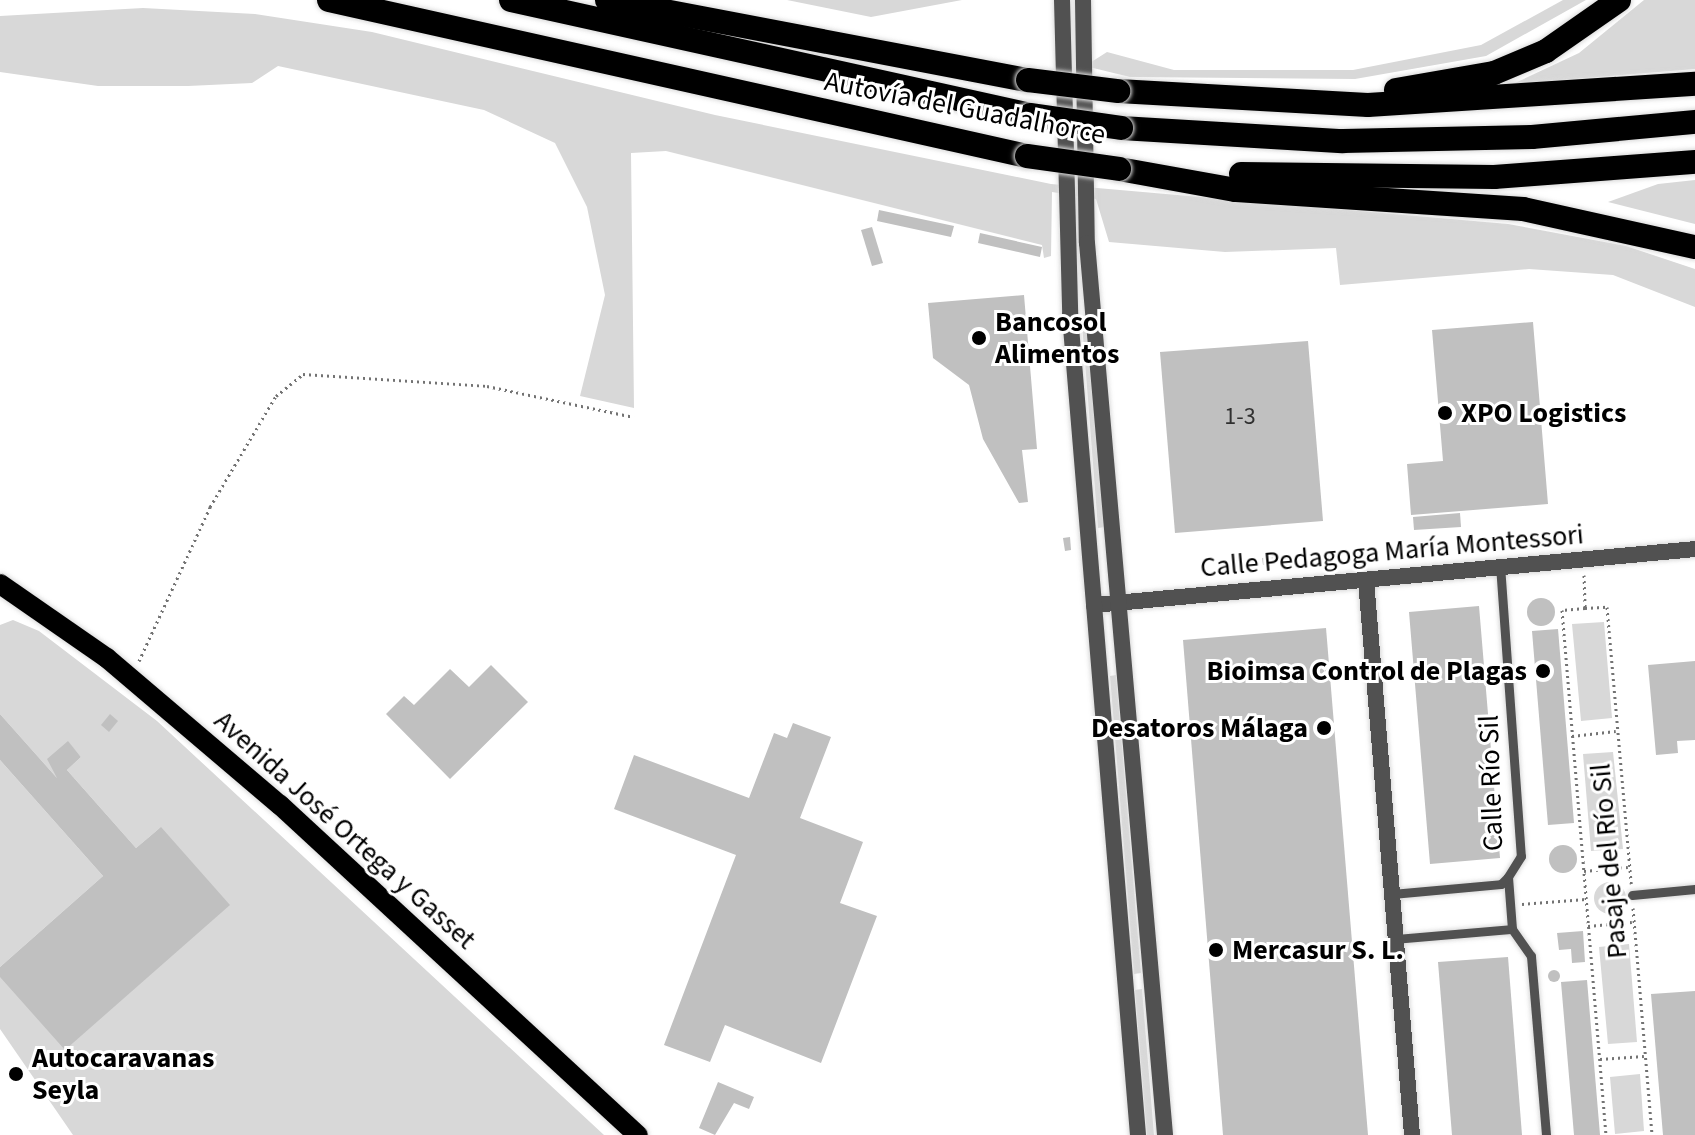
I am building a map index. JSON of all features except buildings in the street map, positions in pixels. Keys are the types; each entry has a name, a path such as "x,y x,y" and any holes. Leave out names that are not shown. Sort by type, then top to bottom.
{"highway":[{"name":"Autovía del Guadalhorce","path":"329,0 1027,156 1119,169 1494,177 1695,162"},
{"name":"Autovía del Guadalhorce","path":"511,0 1030,115 1121,128 1343,141 1532,137 1695,122"},
{"path":"607,0 1028,80 1118,91 1246,100 1479,103 1695,84"},
{"path":"1246,100 1420,89 1494,73 1546,51 1619,0"},
{"path":"1119,169 1236,190 1523,209 1695,247"}],"main road":[{"name":"Avenida José Ortega y Gasset","path":"2,589 131,678 638,1135"}],"street":[{"path":"1062,0 1121,601 1165,1135"},
{"path":"1083,0 1074,133 1070,315 1138,1135"},
{"name":"Calle Pedagoga María Montessori","path":"1094,605 1695,549"},
{"path":"1366,580 1412,1135"}],"lane":[{"name":"Calle Río Sil","path":"1500,565 1521,856 1508,877 1510,905 1512,929 1531,956 1546,1135"},
{"path":"1392,894 1501,884 1508,877"},
{"path":"1632,895 1695,889"},
{"path":"1395,939 1512,929"}],"path":[{"path":"131,678 210,507 276,396 303,374 487,386 634,417"},
{"path":"1584,559 1585,608"},
{"name":"Pasaje del Río Sil","path":"1606,1135 1562,610 1607,607 1652,1135"},
{"path":"1572,736 1618,731"},
{"path":"1584,871 1629,867"},
{"path":"1510,905 1586,899"},
{"path":"1588,926 1634,922"},
{"path":"1600,1059 1645,1055"}],"shaded area":[{"path":"787,0 962,0 871,17"},
{"path":"1563,0 1586,0 1486,56 1355,79 1130,77 1085,66 1107,52 1174,70 1353,70 1481,45"},
{"path":"1644,0 1695,0 1695,69 1513,84 1579,53"},
{"path":"143,8 255,14 372,32 715,115 1051,184 1508,224 1626,246 1695,269 1695,307 1613,275 1529,269 1340,285 1336,248 1225,252 1109,242 1096,199 1052,192 1051,256 1044,258 1042,245 666,151 631,153 634,408 580,396 605,295 587,207 555,143 484,110 278,66 252,83 188,86 98,86 0,72 0,16"},
{"path":"1695,180 1695,224 1608,202 1658,184"},
{"path":"1088,322 1104,527 1098,528 1082,323"},
{"path":"13,620 39,631 157,721 604,1135 73,1135 0,1029 0,977 161,827 136,848 67,770 81,757 68,742 57,778 0,714 0,625"},
{"path":"1604,622 1612,718 1581,721 1572,624"},
{"path":"1116,675 1141,973 1134,974 1110,676"},
{"path":"1613,752 1623,849 1591,851 1583,754"},
{"path":"0,760 103,876 0,967"},
{"path":"1610,882 1621,887 1626,898 1621,909 1610,914 1599,909 1594,898 1599,887"},
{"path":"1629,944 1637,1042 1608,1044 1599,947"},
{"path":"1142,989 1154,1135 1147,1135 1135,990"},
{"path":"1640,1074 1644,1131 1615,1134 1610,1077"}],"place":[{"name":"Bancosol Alimentos","path":"979,338"},
{"name":"XPO Logistics","path":"1445,413"},
{"name":"Bioimsa Control de Plagas","path":"1543,671"},
{"name":"Desatoros Málaga","path":"1324,728"},
{"name":"Mercasur S. L.","path":"1216,950"},
{"name":"Autocaravanas Seyla","path":"16,1074"}]}
